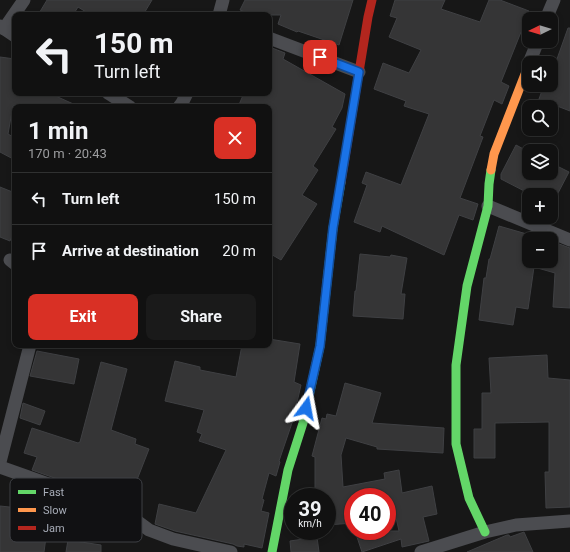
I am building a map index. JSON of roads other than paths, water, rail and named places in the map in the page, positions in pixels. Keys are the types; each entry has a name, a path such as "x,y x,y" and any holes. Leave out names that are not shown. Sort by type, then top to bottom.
{"street":[{"path":"15,12 24,0"},
{"path":"219,12 222,0"},
{"path":"272,552 288,470 303,423 320,346 333,228 368,16 372,0"},
{"path":"549,12 554,0"},
{"path":"12,15 2,28 12,34"},
{"path":"272,39 359,72"},
{"path":"485,532 469,498 456,444 456,365 467,286 488,206 489,184 494,154 522,81"},
{"path":"113,96 125,104"},
{"path":"488,206 570,240"},
{"path":"0,462 29,348"},
{"path":"0,467 31,478"},
{"path":"421,552 485,532 516,525 570,521"},
{"path":"142,525 149,530 173,539 231,552"}]}
